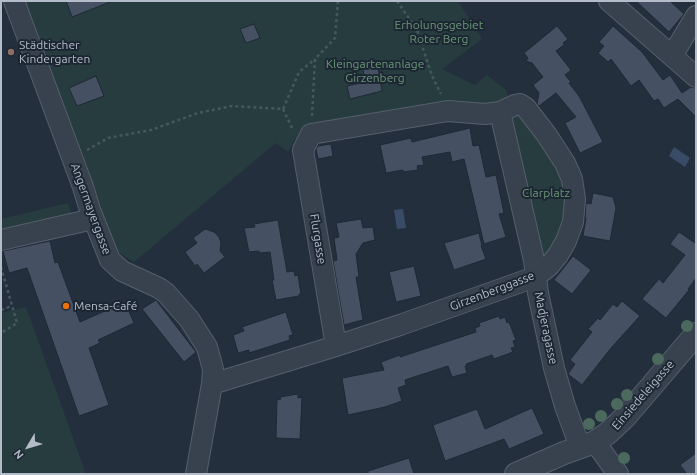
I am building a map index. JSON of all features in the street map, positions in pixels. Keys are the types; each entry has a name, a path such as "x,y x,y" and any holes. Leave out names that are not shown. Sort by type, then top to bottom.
{"street":[{"name":"Angermayergasse","path":"14,1 72,157 93,219 110,260 122,271 159,288 166,293 200,335 210,358 213,369 212,384 196,474"},
{"path":"609,1 696,77"},
{"path":"672,56 696,16"},
{"name":"Girzenberggasse","path":"212,384 400,325 535,277 549,266 558,255 566,241 573,222 576,199 572,179 558,149 531,112 520,104 500,112 485,114 448,111 311,134"},
{"name":"Madjeragasse","path":"500,112 534,260 535,277 558,383 565,406 588,445 618,474"},
{"name":"Flurgasse","path":"311,134 304,150 336,346"},
{"path":"1,240 93,219"},
{"name":"Einsiedeleigasse","path":"516,474 588,445 608,433 625,416 696,334"}],"path":[{"path":"72,157 108,138 151,130 198,112 232,106 283,109 299,72 315,59 335,38 338,1"},
{"path":"397,1 416,30 432,76 448,111"},
{"path":"311,134 315,59"},
{"path":"1,267 18,323 1,333"},
{"path":"1,310 12,306"}],"green space":[{"path":"15,1 458,1 482,39 442,69 475,85 487,75 505,89 508,94 507,99 498,105 322,122 305,128 294,141 288,152 276,143 134,262 115,250 41,99 3,5"},
{"name":"Clarplatz","path":"514,114 522,114 563,178 567,215 554,246 540,263 509,124"},
{"path":"68,203 73,219 1,236 1,219"},
{"path":"26,307 86,474 1,474 1,313"}],"water":[{"path":"674,147 690,158 685,167 669,156"},
{"path":"403,209 406,228 397,229 394,210"}],"building":[{"path":"66,1 110,1 110,2 72,17"},
{"path":"636,1 670,1 684,14 669,32"},
{"path":"254,24 260,38 246,43 240,29"},
{"path":"557,26 568,39 563,43 565,44 556,51 571,70 565,75 579,96 603,142 580,153 565,123 576,117 556,93 539,106 537,104 539,93 533,85 543,77 532,63 526,61 528,58 524,53"},
{"path":"613,26 642,52 663,80 670,75 682,93 691,87 696,88 696,117 678,99 664,108 658,99 654,101 639,80 631,86 611,59 608,62 598,53 604,46 599,42"},
{"path":"377,61 382,91 350,99 347,86 365,82 362,64"},
{"path":"96,76 104,96 77,106 69,88"},
{"path":"470,128 473,146 479,145 486,177 496,175 504,213 499,214 506,237 484,244 464,159 452,162 450,152 422,157 424,165 417,166 418,170 403,172 403,170 386,173 380,145 411,138 412,142"},
{"path":"331,144 333,156 318,159 316,149 318,146"},
{"path":"593,193 613,197 616,208 610,241 583,236 586,218 586,203 591,204"},
{"path":"361,219 363,228 373,227 375,240 363,243 356,254 359,277 356,277 363,320 344,325 333,261 337,260 334,238 339,237 336,223"},
{"path":"278,220 287,272 294,271 295,276 298,275 301,294 299,294 299,296 276,300 272,280 274,280 270,252 249,252 244,228 255,227 254,224"},
{"path":"205,229 214,232 219,237 221,243 220,251 225,257 204,273 197,264 195,266 185,252 197,243 193,238"},
{"path":"679,232 695,243 696,242 696,278 688,289 689,290 666,318 642,299 659,279 663,283 685,255 670,244"},
{"path":"479,233 481,246 486,259 454,270 444,243"},
{"path":"50,241 55,263 58,262 80,322 125,302 134,323 98,340 100,343 89,348 109,405 79,416 27,268 9,273 3,251"},
{"path":"573,256 591,270 572,294 554,280"},
{"path":"414,266 421,296 396,302 389,272"},
{"path":"156,300 196,352 184,362 142,309"},
{"path":"622,301 640,316 611,348 582,385 568,374 575,364 570,360 592,332 588,329 598,318 600,320 613,304 617,307"},
{"path":"286,312 293,335 289,336 290,340 249,353 249,350 238,353 233,335 244,331 242,327"},
{"path":"499,316 500,319 505,317 507,323 509,322 516,340 513,341 515,347 511,348 513,352 494,359 492,355 466,364 467,366 465,366 467,373 452,377 448,366 405,380 406,385 398,388 402,401 385,407 348,415 342,378 384,370 381,362 476,332 475,328 480,326 479,323"},
{"path":"298,394 298,398 302,397 300,439 276,438 277,400 281,399 280,397"},
{"path":"532,408 544,434 509,449 504,439 445,461 433,425 477,409 485,429"},
{"path":"696,453 696,474 687,474 680,465"},
{"path":"409,458 414,474 368,474 368,471"}],"place":[{"name":"Städtischer Kindergarten","path":"11,52"},
{"name":"Mensa-Café","path":"66,306"}],"park label":[{"name":"Erholungsgebiet Roter Berg","path":"439,32"},
{"name":"Kleingartenanlage Girzenberg","path":"375,71"}]}
